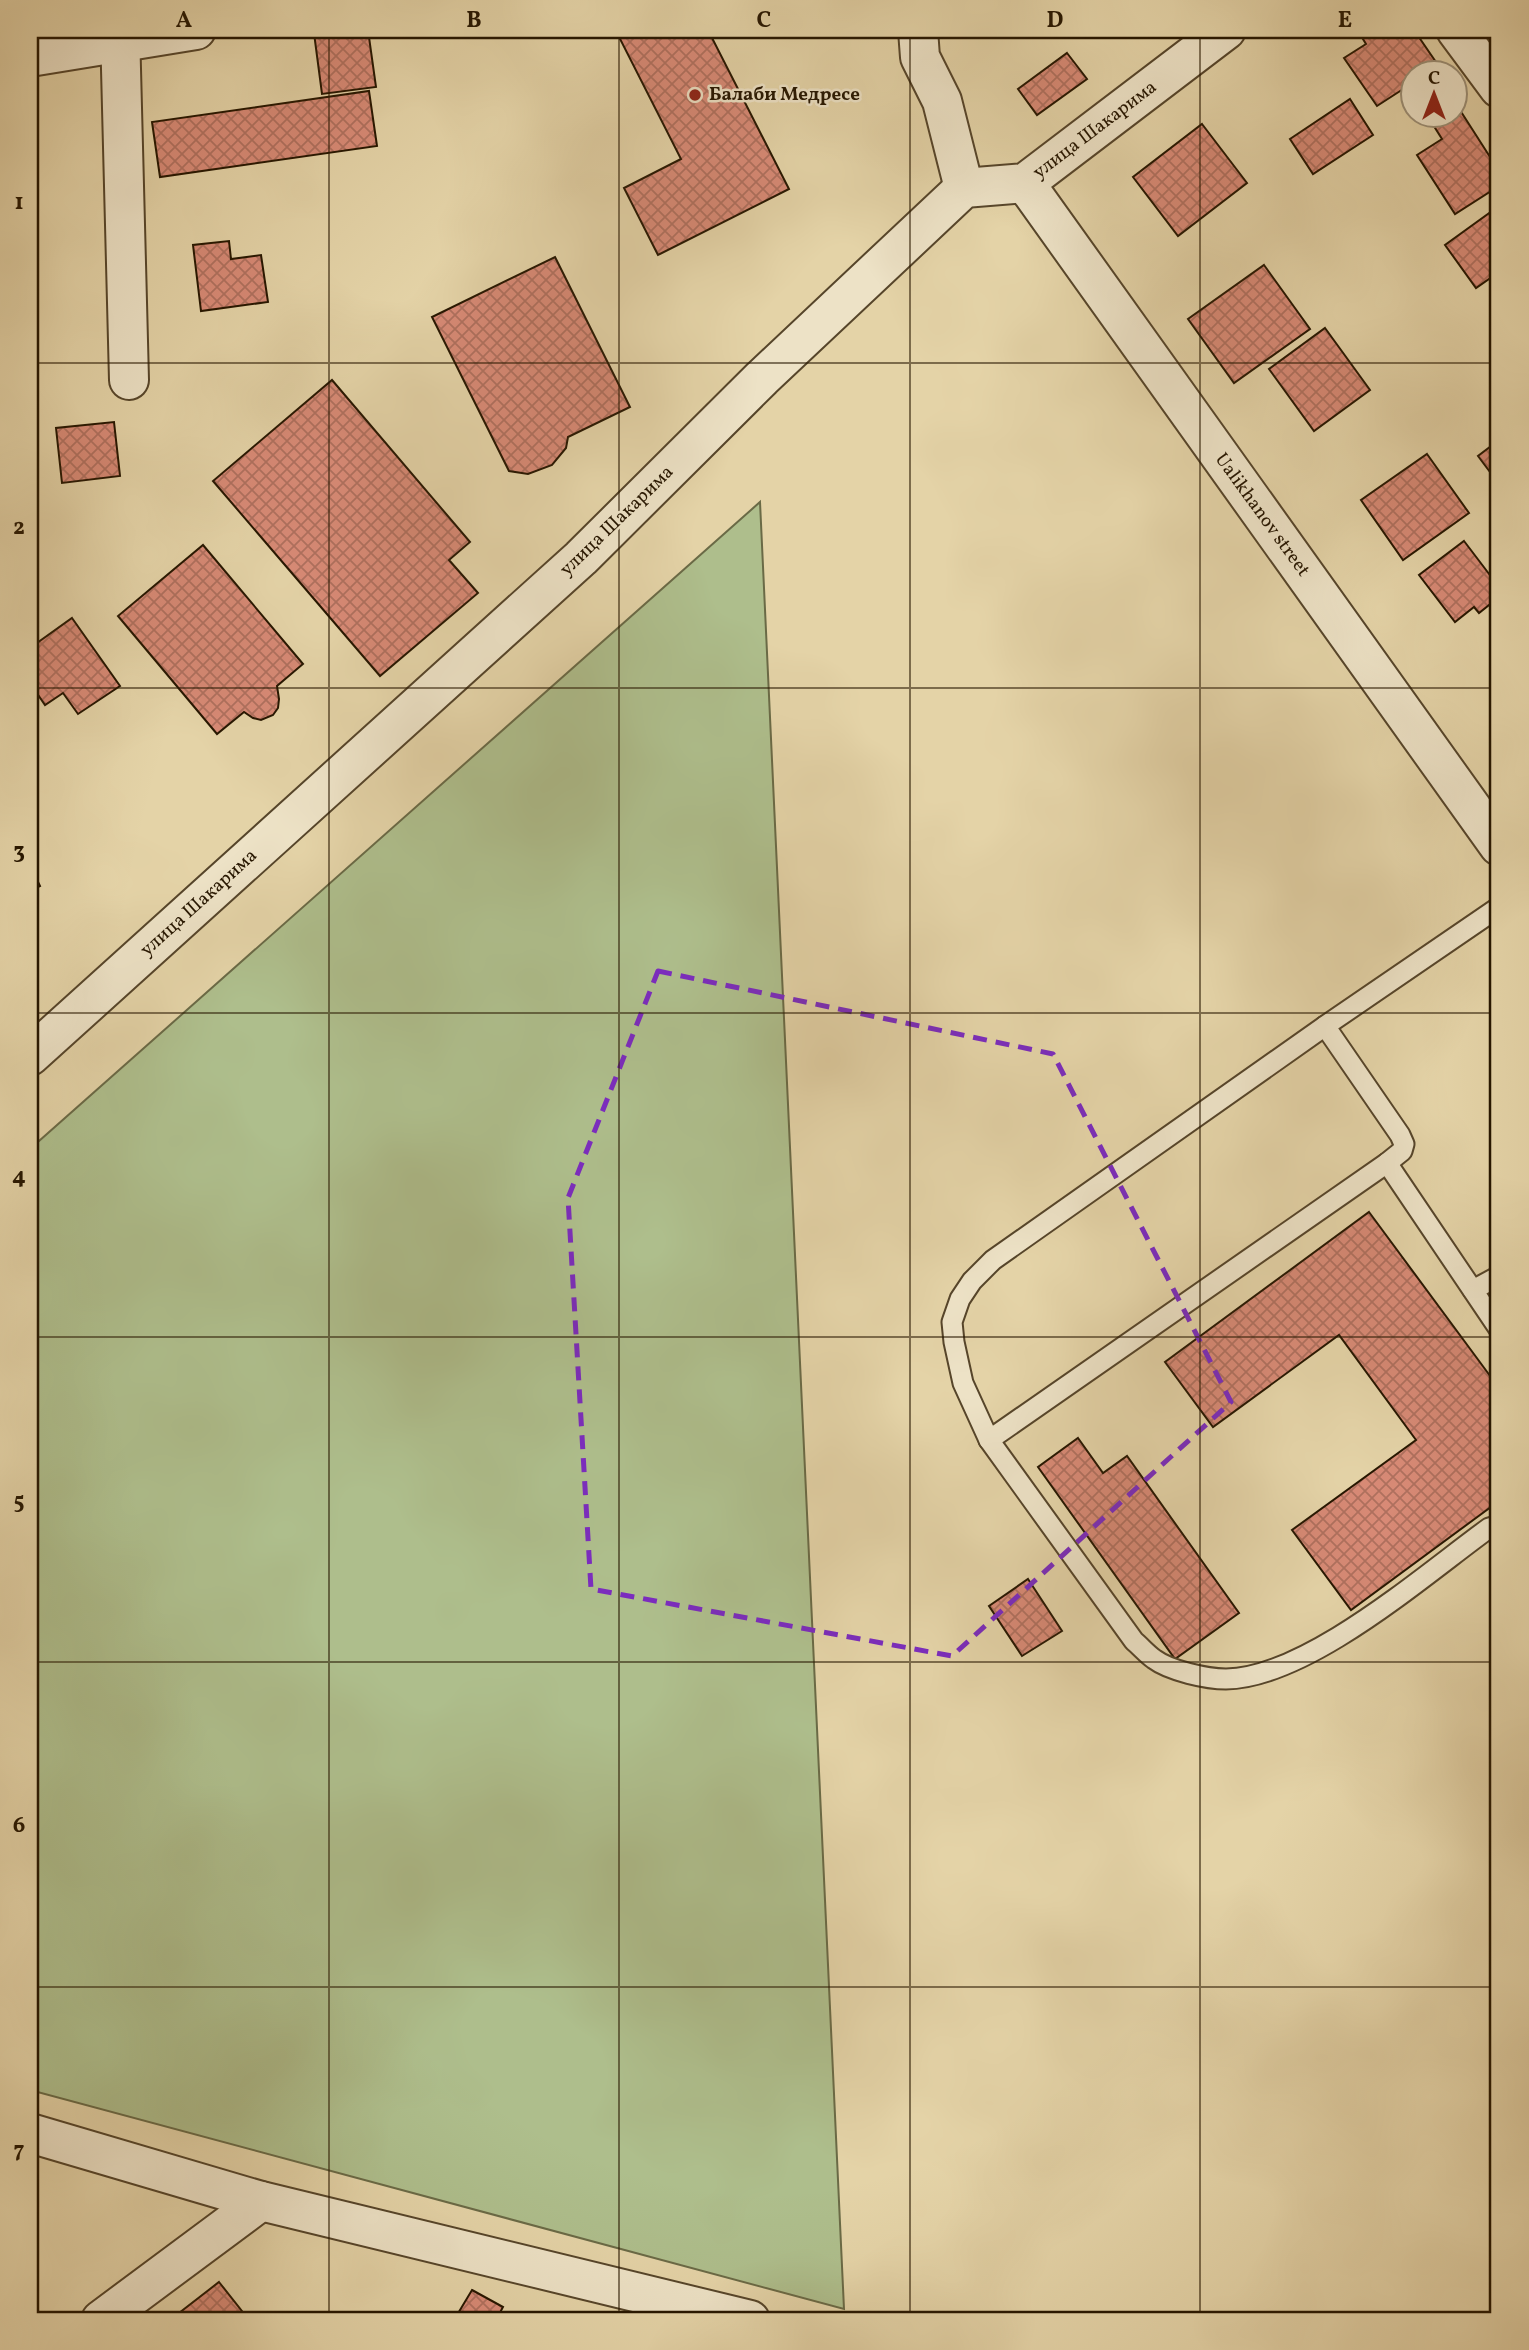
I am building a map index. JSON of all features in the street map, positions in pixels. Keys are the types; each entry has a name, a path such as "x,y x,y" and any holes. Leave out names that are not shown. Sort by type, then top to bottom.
{"street":[{"path":"30,57 120,35 196,30"},
{"path":"890,30 919,43 942,101 964,188"},
{"name":"улица Шакарима","path":"30,1056 581,558 762,378 964,188 1026,183 1226,30"},
{"path":"1456,30 1499,88"},
{"path":"120,35 129,380"},
{"name":"Ualikhanov street","path":"1026,183 1499,846"},
{"path":"30,2133 261,2200 750,2320"},
{"path":"101,2320 261,2200"}],"lane":[{"path":"1499,907 993,1260 960,1298 952,1322 963,1383 989,1440 1134,1641 1156,1661 1191,1674 1226,1679 1263,1673 1286,1665 1348,1631 1489,1528 1499,1525"},
{"path":"989,1440 1402,1151 1404,1144 1325,1026"},
{"path":"1387,1163 1499,1329"},
{"path":"1474,1290 1499,1276"}],"highlighted area":[{"path":"658,971 1053,1054 1231,1402 952,1656 591,1589 568,1198"}],"green space":[{"path":"760,502 844,2309 30,2090 30,1149"}],"building":[{"path":"368,30 376,87 322,94 314,33"},
{"name":"Балаби Медресе","path":"708,30 789,189 658,255 624,188 681,159 616,31"},
{"path":"1414,30 1435,60 1400,60 1400,91 1377,106 1344,58 1366,44 1358,31"},
{"path":"1067,53 1087,79 1037,115 1018,89"},
{"path":"369,91 377,146 160,177 152,122"},
{"path":"1350,99 1373,135 1313,174 1290,139"},
{"path":"1202,124 1247,183 1178,236 1133,177"},
{"path":"1470,126 1499,171 1499,186 1455,214 1417,155 1442,139 1436,130 1470,130"},
{"path":"1499,206 1499,272 1476,288 1445,245"},
{"path":"229,241 231,259 261,255 268,302 201,311 193,245"},
{"path":"555,257 630,407 568,437 566,448 552,465 528,474 509,471 432,317"},
{"path":"1264,265 1310,329 1234,383 1188,319"},
{"path":"1325,328 1370,390 1314,431 1269,369"},
{"path":"332,380 470,542 449,560 478,593 380,676 213,481"},
{"path":"114,422 120,476 62,483 56,428"},
{"path":"1499,440 1499,484 1478,456"},
{"path":"1427,454 1469,513 1403,560 1361,500"},
{"path":"1464,541 1499,587 1499,597 1479,613 1474,607 1455,622 1419,575"},
{"path":"203,545 303,664 277,686 278,708 273,715 261,720 244,712 217,734 118,616"},
{"path":"72,618 120,686 78,714 63,693 45,705 30,683 30,648"},
{"path":"30,865 40,886 30,891"},
{"path":"1369,1212 1499,1388 1499,1501 1351,1610 1292,1530 1416,1440 1339,1335 1213,1427 1165,1362"},
{"path":"1078,1438 1103,1473 1127,1456 1239,1613 1175,1659 1038,1467"},
{"path":"1028,1579 1062,1631 1022,1656 989,1606"},
{"path":"219,2282 249,2320 170,2320"},
{"path":"472,2290 503,2307 496,2320 454,2320"}],"place":[{"name":"Балаби Медресе","path":"695,95"}]}
